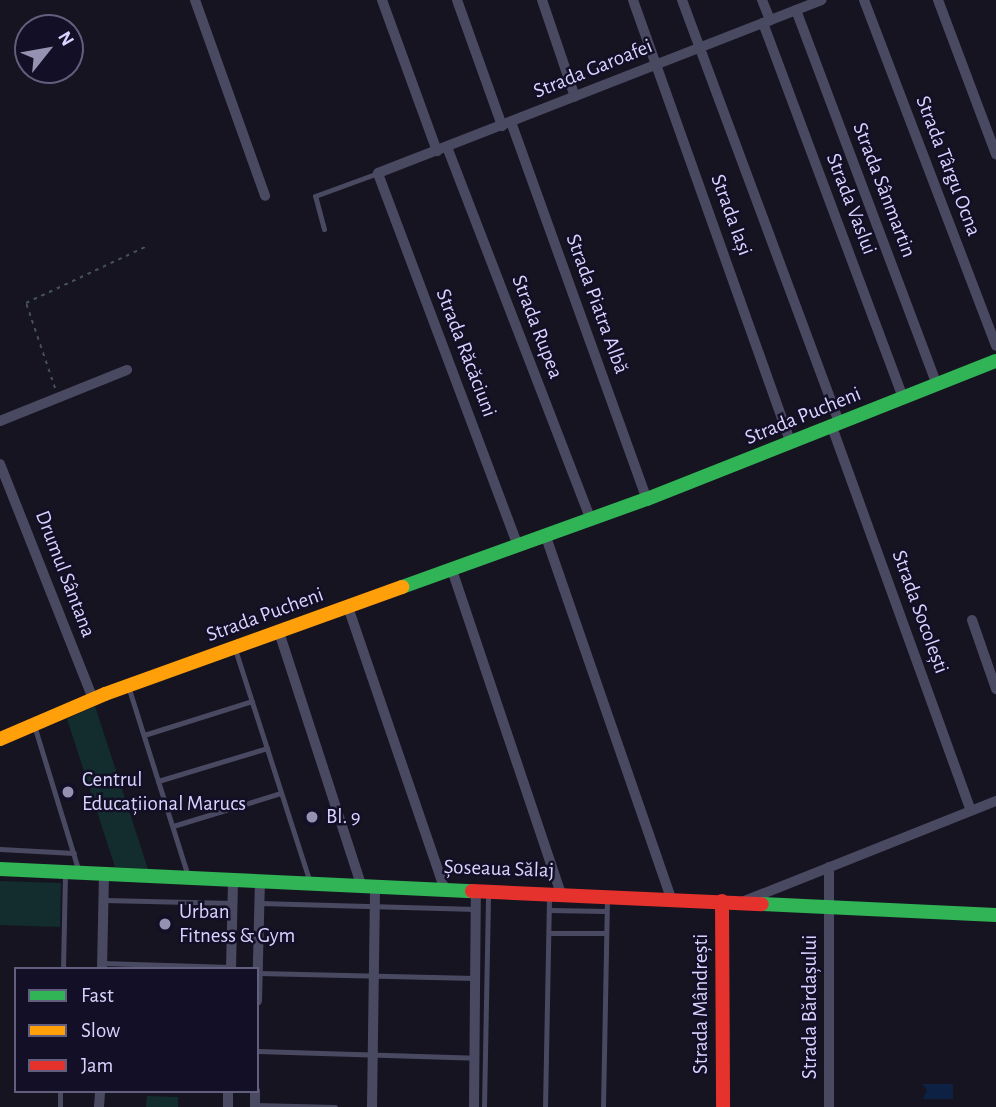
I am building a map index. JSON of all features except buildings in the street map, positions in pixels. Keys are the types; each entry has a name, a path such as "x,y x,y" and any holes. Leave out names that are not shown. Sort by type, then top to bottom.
{"street":[{"path":"195,0 265,196"},
{"name":"Strada Rupea","path":"382,0 591,520"},
{"name":"Strada Piatra Albă","path":"457,0 507,124 647,499"},
{"path":"542,0 575,96"},
{"name":"Strada Iași","path":"633,0 792,443"},
{"name":"Strada Socolești","path":"682,0 971,810"},
{"name":"Strada Vaslui","path":"762,0 766,21 903,398"},
{"name":"Strada Garoafei","path":"378,173 821,0"},
{"name":"Strada Târgu Ocna","path":"864,0 996,346"},
{"path":"938,0 996,154"},
{"name":"Strada Sânmartin","path":"796,9 937,385"},
{"name":"Strada Răcăciuni","path":"378,173 518,546"},
{"name":"Strada Pucheni","path":"0,739 128,686 647,499 996,361"},
{"path":"0,421 127,370"},
{"name":"Drumul Sântana","path":"0,464 93,699"},
{"path":"546,537 671,897"},
{"path":"452,570 555,893"},
{"path":"348,607 444,888"},
{"path":"972,620 996,689"},
{"path":"279,632 375,906 372,1107"},
{"path":"742,902 996,801"},
{"name":"Strada Bărdașului","path":"829,867 829,1107"},
{"name":"Șoseaua Sălaj","path":"0,869 671,897 996,915"},
{"path":"102,966 104,873"},
{"path":"231,967 233,879"},
{"path":"258,967 260,880"},
{"path":"474,1107 476,909 482,890"},
{"name":"Strada Mândrești","path":"722,901 723,1107"}],"lane":[{"path":"324,229 315,196 378,173"},
{"path":"235,648 310,882"},
{"path":"128,686 189,877"},
{"path":"144,735 252,701"},
{"path":"34,724 74,853 63,967"},
{"path":"158,781 267,748"},
{"path":"173,826 281,793"},
{"path":"0,849 74,853"},
{"path":"482,890 484,1107"},
{"path":"545,1107 549,910 555,893"},
{"path":"603,1107 607,895"},
{"path":"104,900 232,903"},
{"path":"260,903 476,909"},
{"path":"549,910 607,911"},
{"path":"549,933 606,933"},
{"path":"102,966 166,967"},
{"path":"259,973 475,978"},
{"path":"259,1051 475,1058"},
{"path":"255,1106 335,1107"}],"path":[{"path":"58,398 26,303 145,247"}],"green space":[{"path":"95,706 148,869 115,867 67,719"},
{"path":"0,881 61,883 60,927 0,925"},
{"path":"147,1096 178,1097 178,1107 146,1107"}],"water":[{"path":"922,1084 953,1084 953,1099 923,1099 927,1090"}],"traffic: fast":[{"path":"402,587 647,499 996,361"},
{"path":"0,869 472,891"},
{"path":"762,904 996,915"}],"traffic: slow":[{"path":"0,739 105,694 402,587"}],"traffic: jam":[{"path":"472,891 762,904"},
{"path":"722,901 723,1107"}],"place":[{"name":"Centrul Educațiional Marucs","path":"68,792"},
{"name":"Bl. 9","path":"312,817"},
{"name":"Urban Fitness & Gym","path":"165,924"}]}
